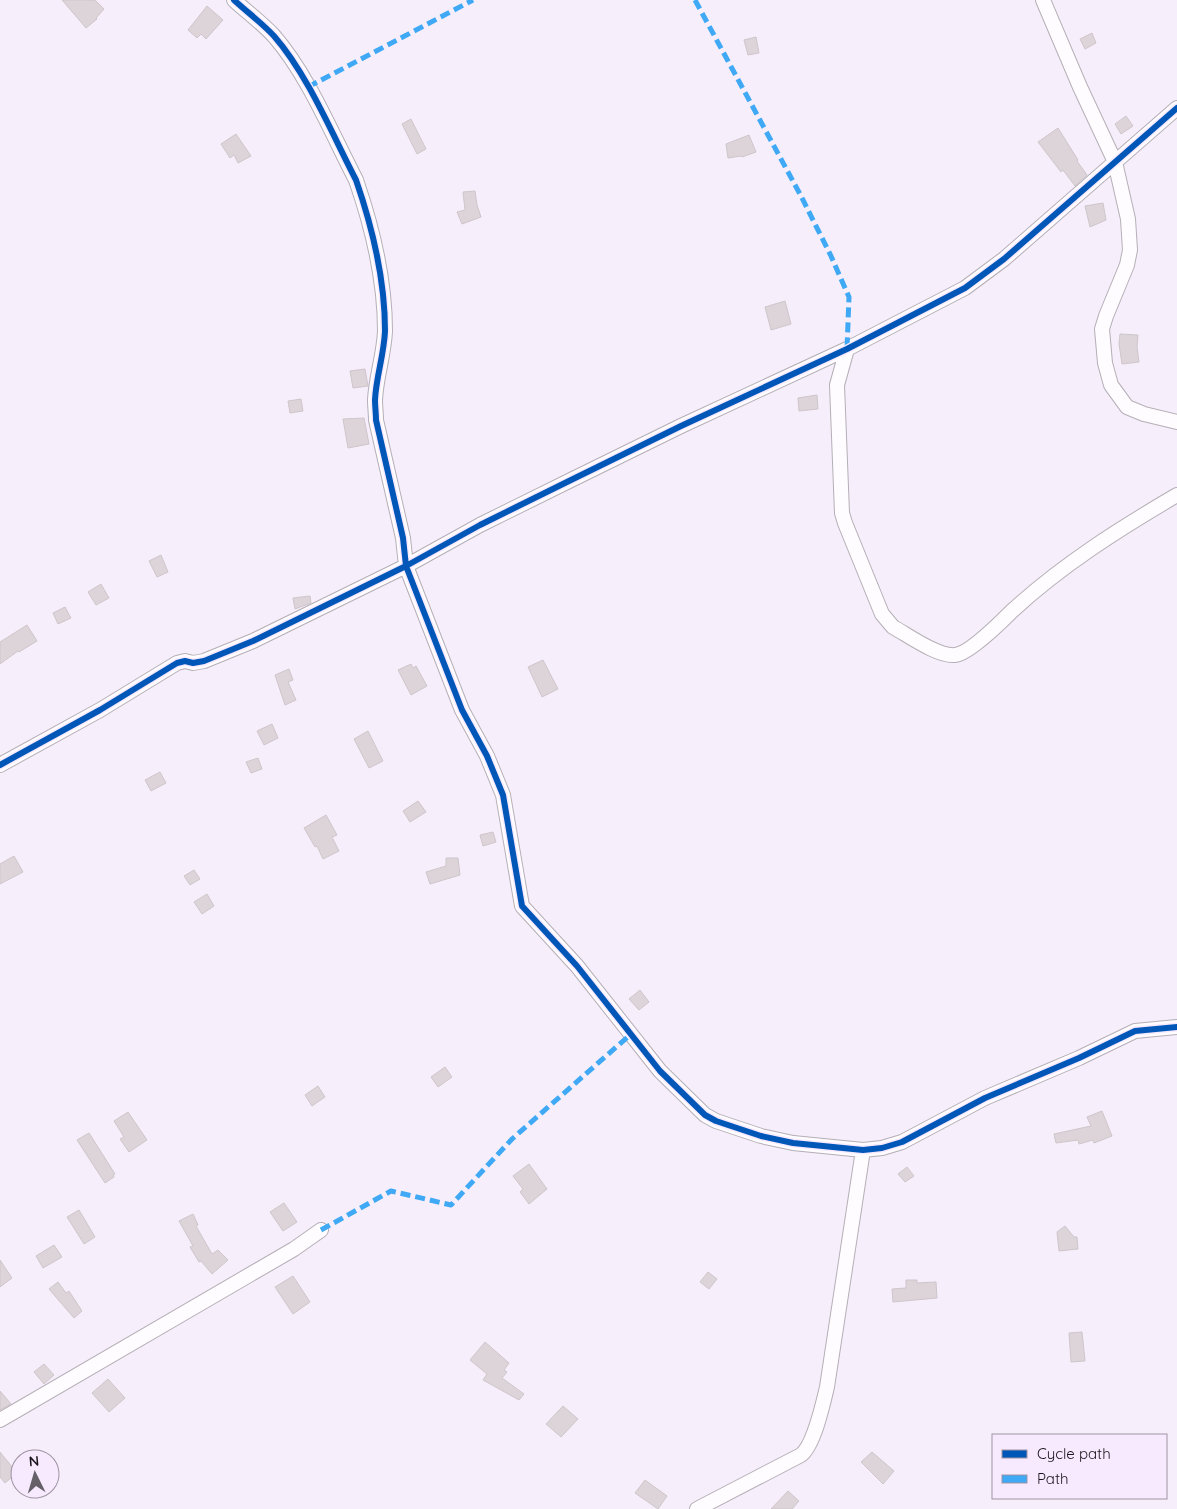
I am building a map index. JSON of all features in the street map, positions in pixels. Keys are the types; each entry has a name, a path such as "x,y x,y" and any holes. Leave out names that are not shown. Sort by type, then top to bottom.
{"street":[{"path":"234,0 274,36 301,74 356,180 369,220 376,250 385,334 375,400 376,420 403,538 406,566 462,710 483,748 498,782 506,811 520,900 525,910 582,972 660,1071 706,1115 716,1121 761,1136 793,1143 863,1150 893,1146 985,1098 1079,1058 1135,1030 1177,1027"},
{"path":"1043,0 1080,87 1115,162 1128,219 1130,250 1127,265 1102,329 1105,363 1111,386 1126,407 1144,414 1177,422"},
{"path":"0,765 100,710 177,663 204,661 230,651 406,566 480,525 605,463 847,349 965,288 1004,258 1177,108"},
{"path":"847,349 836,389 842,512 845,523 886,621 893,627 941,653 954,656 981,640 1050,579 1089,550 1177,495"},
{"path":"697,1509 805,1452 820,1417 827,1387 863,1150"},
{"path":"0,1420 294,1249 321,1230"}],"building":[{"path":"62,0 95,0 104,9 97,19 86,28"},
{"path":"207,6 223,20 206,39 201,34 197,38 188,30"},
{"path":"1092,33 1096,43 1085,49 1080,39"},
{"path":"756,37 759,53 748,55 744,40"},
{"path":"1126,116 1133,126 1121,134 1115,124"},
{"path":"411,119 426,149 417,154 402,124"},
{"path":"1058,128 1087,175 1075,186 1063,170 1061,172 1038,142"},
{"path":"236,134 251,156 238,163 234,155 230,158 221,144"},
{"path":"749,135 756,152 742,157 728,158 726,144"},
{"path":"475,191 481,217 462,224 457,212 465,210 463,192"},
{"path":"1103,203 1106,220 1090,227 1085,206"},
{"path":"785,301 791,324 771,330 765,307"},
{"path":"1120,334 1138,335 1139,362 1122,364 1119,344"},
{"path":"365,369 368,386 353,388 350,371"},
{"path":"817,395 818,409 799,411 798,398"},
{"path":"301,399 303,411 290,413 288,401"},
{"path":"364,418 369,444 348,448 343,419"},
{"path":"161,555 168,572 157,577 149,561"},
{"path":"101,584 109,598 96,605 88,592"},
{"path":"310,596 311,603 295,609 293,598"},
{"path":"65,607 71,618 58,624 53,613"},
{"path":"27,625 37,641 18,651 0,664 0,642"},
{"path":"543,660 558,689 542,697 528,667"},
{"path":"411,664 413,668 416,666 427,686 411,695 398,670"},
{"path":"289,669 293,680 288,682 296,700 285,705 275,675"},
{"path":"272,724 278,738 264,745 257,731"},
{"path":"368,731 383,761 369,768 354,739"},
{"path":"258,758 262,769 251,773 246,762"},
{"path":"160,772 166,783 151,791 145,780"},
{"path":"418,801 426,812 410,822 403,811"},
{"path":"326,815 337,835 332,837 339,851 323,859 317,846 315,847 304,828"},
{"path":"493,832 496,842 483,846 480,835"},
{"path":"14,856 23,872 0,884 0,864"},
{"path":"446,858 458,858 460,875 430,884 426,872 446,866"},
{"path":"194,870 200,879 190,885 184,876"},
{"path":"207,894 214,906 202,914 194,902"},
{"path":"640,990 649,1002 639,1010 629,999"},
{"path":"445,1067 452,1077 438,1087 431,1077"},
{"path":"318,1086 325,1097 312,1106 305,1095"},
{"path":"1102,1111 1112,1136 1094,1143 1093,1140 1079,1144 1078,1140 1056,1143 1054,1134 1091,1126 1087,1117"},
{"path":"128,1112 147,1140 129,1152 120,1139 124,1137 114,1121"},
{"path":"89,1133 115,1174 113,1175 114,1177 105,1183 77,1140"},
{"path":"529,1164 547,1189 529,1204 520,1192 523,1189 513,1176"},
{"path":"907,1167 914,1176 905,1182 898,1174"},
{"path":"284,1203 297,1222 283,1231 270,1212"},
{"path":"79,1210 95,1237 84,1244 67,1217"},
{"path":"193,1214 198,1225 196,1226 212,1254 218,1250 228,1260 212,1274 201,1261 199,1262 190,1247 193,1246 179,1221"},
{"path":"1065,1226 1074,1237 1077,1237 1078,1249 1059,1251 1057,1232"},
{"path":"54,1245 62,1257 43,1268 36,1256"},
{"path":"0,1260 12,1278 0,1287"},
{"path":"708,1272 717,1279 709,1289 700,1282"},
{"path":"293,1276 310,1302 293,1314 275,1287"},
{"path":"906,1280 917,1280 917,1283 936,1282 937,1298 893,1302 892,1289 906,1288"},
{"path":"58,1282 66,1293 69,1291 82,1311 74,1318 49,1289"},
{"path":"1082,1332 1085,1361 1071,1362 1069,1333"},
{"path":"485,1342 509,1363 504,1370 507,1372 502,1378 524,1394 519,1400 483,1380 487,1374 470,1360"},
{"path":"44,1364 54,1375 44,1384 34,1372"},
{"path":"108,1379 125,1398 109,1412 92,1393"},
{"path":"0,1391 11,1404 0,1410"},
{"path":"563,1406 578,1419 561,1437 546,1424"},
{"path":"0,1452 10,1464 10,1479 5,1483 0,1477"},
{"path":"872,1452 894,1471 883,1484 861,1462"},
{"path":"645,1480 667,1496 658,1509 635,1493"},
{"path":"788,1491 799,1501 792,1509 771,1509"}],"marked path":[{"path":"308,87 473,0"},
{"path":"695,0 801,196 849,297 847,349"},
{"path":"321,1230 391,1191 451,1205 512,1139 631,1034"}],"cycle path":[{"path":"234,0 274,36 298,68 319,105 356,180 362,198 373,236 383,293 385,331 375,400 376,420 403,538 406,566 462,710 487,756 503,795 522,906 577,966 660,1071 705,1115 716,1121 761,1136 793,1143 863,1150 882,1148 902,1142 985,1098 1079,1058 1135,1031 1177,1027"},
{"path":"0,765 100,710 177,663 204,661 253,641 406,566 480,525 681,426 847,349 965,288 1004,259 1177,108"}]}
